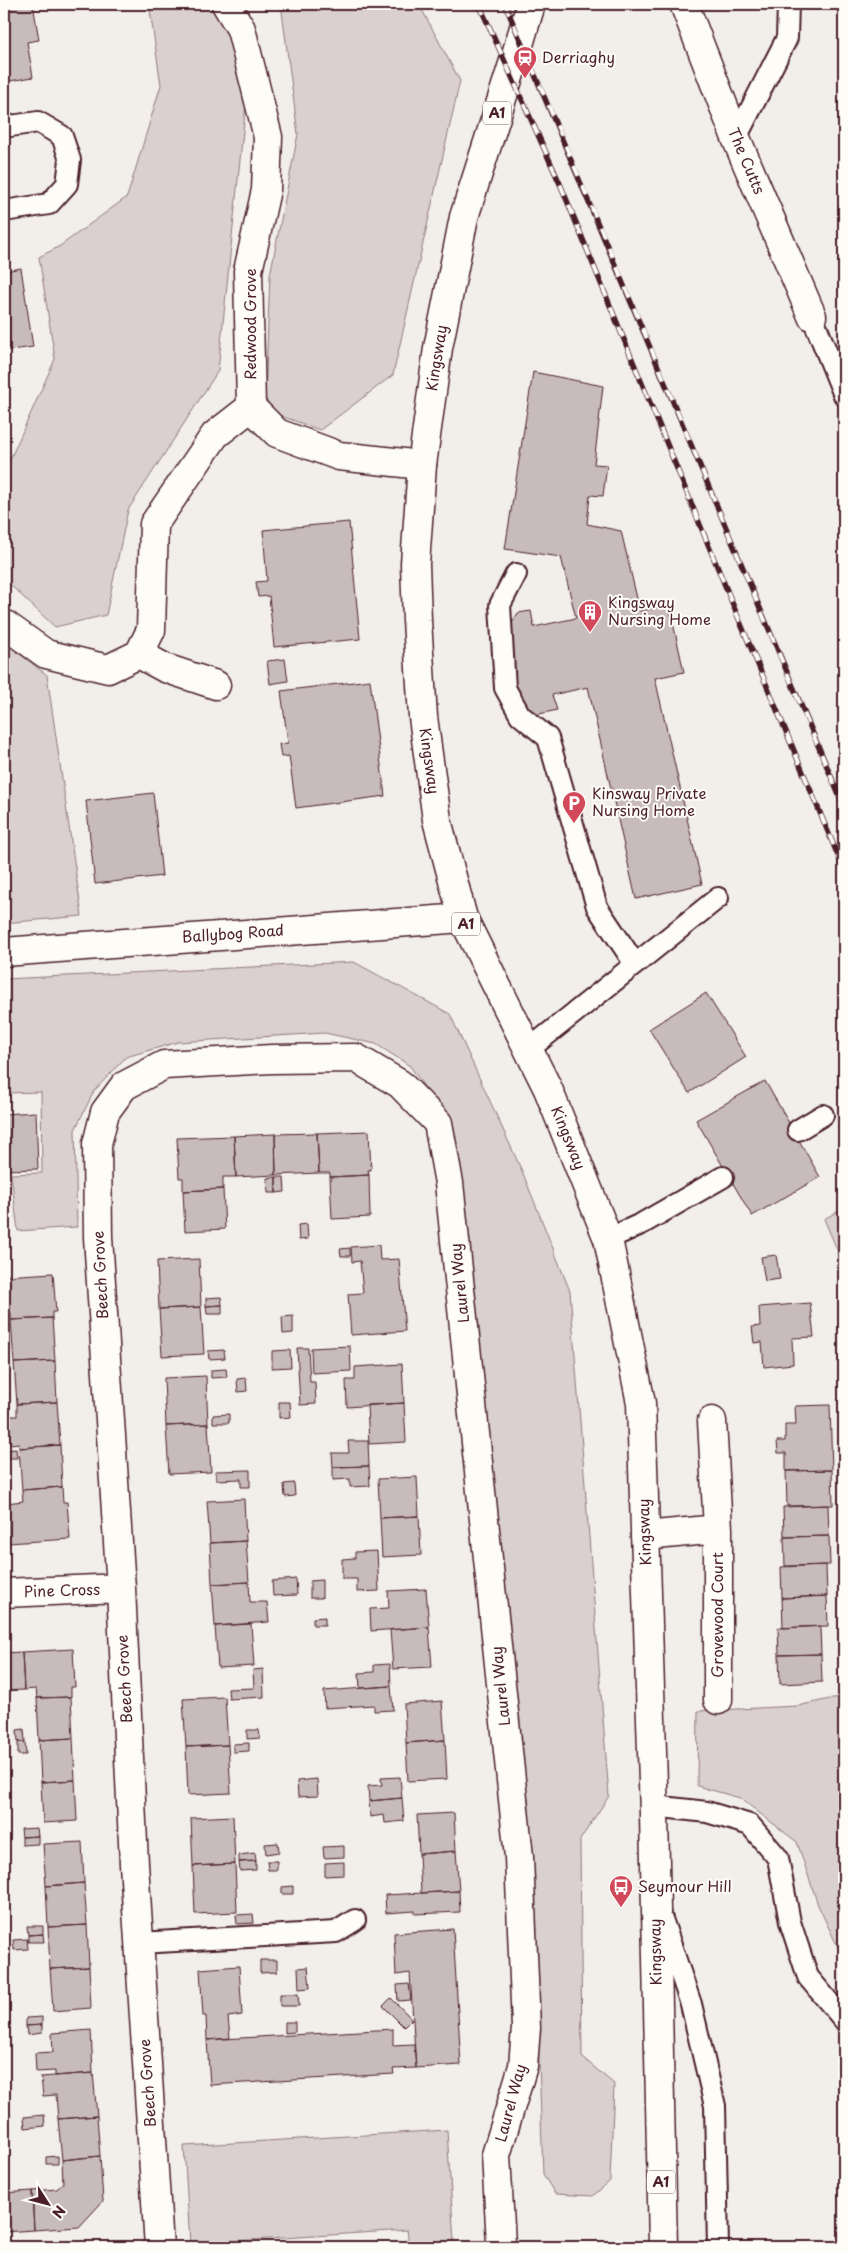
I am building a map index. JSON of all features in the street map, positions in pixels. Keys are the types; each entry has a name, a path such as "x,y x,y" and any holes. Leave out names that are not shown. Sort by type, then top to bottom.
{"street":[{"name":"Redwood Grove","path":"226,4 241,29 268,137 266,190 248,271 251,407"},
{"name":"Kingsway","path":"530,4 515,58 464,217 438,348 422,465 415,564 423,717 437,820 463,918 548,1089 608,1239 642,1403 663,2247"},
{"name":"The Cutts","path":"684,4 736,138 812,316"},
{"path":"4,624 46,654 108,669 139,654 151,630 154,524 215,435 251,407 278,433 340,456 422,465"},
{"path":"139,654 165,668 216,685"},
{"name":"Ballybog Road","path":"4,952 463,918"},
{"name":"Beech Grove","path":"159,2247 139,1943 121,1588 98,1237 97,1144 105,1112 124,1086 164,1065 272,1059 356,1058 400,1084 438,1123"},
{"name":"Laurel Way","path":"438,1123 449,1183 519,1857 526,2028 523,2066 496,2155 501,2244 503,2247"},
{"name":"Grovewood Court","path":"712,1421 718,1529 718,1700"},
{"name":"Grovewood Court","path":"646,1536 718,1529"},
{"name":"Pine Cross","path":"4,1593 121,1588"},
{"path":"649,2247 663,2247"}],"lane":[{"path":"736,138 788,38 788,4"},
{"path":"4,127 38,122 62,136 70,160 67,184 49,204 4,211"},
{"path":"812,316 844,396"},
{"path":"516,574 500,605 505,688 520,715 548,738 596,907 635,964"},
{"path":"528,1050 718,898"},
{"path":"798,1130 823,1115"},
{"path":"608,1239 643,1223 723,1177"},
{"path":"653,1806 707,1812 750,1825 778,1858 790,1922 808,1977 844,2020"},
{"path":"654,1898 691,2004 715,2106 718,2247"},
{"path":"139,1943 336,1932 355,1920"}],"shaded area":[{"path":"149,4 245,4 254,26 218,371 128,510 106,615 55,627 4,579 4,473 55,359 39,257 60,246 127,197 161,85"},
{"path":"281,4 419,4 460,81 393,375 320,430 276,414 265,398 270,275 298,134"},
{"path":"4,642 47,675 82,916 4,923"},
{"path":"354,962 450,1014 522,1171 570,1291 609,1796 580,1840 582,2057 614,2084 610,2181 593,2196 555,2194 543,2174 535,1949 441,1111 410,1066 376,1044 325,1033 178,1042 126,1057 94,1091 75,1130 77,1227 18,1231 11,1174 42,1173 41,1092 4,1093 4,979"},
{"path":"844,1208 844,1266 824,1219"},
{"path":"844,1696 844,1960 818,1905 797,1842 740,1798 697,1786 698,1711 797,1706"},
{"path":"447,2130 454,2242 409,2245 407,2230 190,2244 184,2146"}],"building":[{"path":"4,4 33,4 39,40 27,42 33,77 4,82"},
{"path":"4,265 5,271 21,268 33,347 4,351"},
{"name":"Kingsway Nursing Home","path":"533,372 603,386 594,464 607,465 603,496 590,495 587,524 621,531 640,611 669,605 684,672 655,678 702,884 636,899 588,687 552,695 557,710 535,715 517,703 502,639 518,613 531,611 534,627 576,618 561,557 505,549"},
{"path":"349,522 360,639 274,647 269,596 258,597 256,582 267,581 263,530"},
{"path":"285,659 288,681 270,684 267,661"},
{"path":"370,680 385,796 296,808 289,756 281,757 279,744 288,743 281,691"},
{"path":"153,793 162,876 95,884 86,801"},
{"path":"706,993 746,1057 689,1093 649,1029"},
{"path":"765,1081 820,1177 752,1216 696,1120"},
{"path":"36,1112 38,1169 4,1170 4,1114"},
{"path":"369,1131 371,1170 368,1170 369,1175 330,1177 330,1173 319,1173 317,1133"},
{"path":"317,1133 319,1173 276,1175 275,1134"},
{"path":"275,1134 276,1175 236,1177 234,1136"},
{"path":"234,1136 236,1177 223,1177 223,1189 183,1191 183,1178 179,1178 177,1138"},
{"path":"369,1175 370,1217 332,1219 330,1177"},
{"path":"276,1177 276,1193 268,1193 267,1178"},
{"path":"276,1177 284,1177 285,1192 276,1193"},
{"path":"223,1189 225,1229 185,1231 183,1191"},
{"path":"307,1224 308,1239 299,1240 298,1225"},
{"path":"379,1245 380,1260 399,1259 405,1331 351,1335 348,1294 363,1293 360,1261 352,1262 351,1247"},
{"path":"350,1248 350,1256 341,1256 340,1249"},
{"path":"776,1255 780,1279 765,1281 761,1257"},
{"path":"199,1259 201,1307 159,1309 157,1261"},
{"path":"53,1273 56,1312 52,1312 52,1318 11,1320 11,1313 4,1313 4,1276"},
{"path":"221,1297 222,1305 206,1306 206,1298"},
{"path":"810,1303 814,1337 792,1338 793,1364 764,1367 762,1342 754,1343 752,1327 760,1326 759,1307"},
{"path":"222,1305 222,1314 207,1314 206,1306"},
{"path":"201,1307 204,1354 162,1356 159,1309"},
{"path":"293,1316 293,1333 283,1334 282,1317"},
{"path":"52,1318 55,1361 14,1363 11,1320"},
{"path":"350,1346 351,1371 312,1373 311,1348"},
{"path":"297,1348 308,1348 310,1382 315,1382 316,1404 300,1405"},
{"path":"224,1350 225,1358 209,1359 208,1351"},
{"path":"290,1350 291,1367 272,1368 272,1351"},
{"path":"55,1361 57,1402 17,1404 14,1363"},
{"path":"402,1364 404,1403 347,1407 346,1380 355,1380 355,1367"},
{"path":"226,1369 227,1377 211,1378 211,1370"},
{"path":"206,1376 208,1424 166,1426 164,1378"},
{"path":"246,1378 247,1391 238,1392 237,1379"},
{"path":"57,1402 60,1445 19,1448 19,1443 10,1444 10,1439 4,1439 4,1416 17,1416 17,1404"},
{"path":"279,1402 290,1402 291,1417 279,1418"},
{"path":"404,1403 406,1442 369,1444 367,1405"},
{"path":"830,1405 832,1470 786,1471 786,1453 778,1453 777,1441 785,1441 785,1425 796,1425 795,1406"},
{"path":"229,1414 229,1423 213,1423 213,1415"},
{"path":"208,1424 211,1472 169,1474 166,1426"},
{"path":"348,1441 368,1441 369,1466 333,1467 332,1453 349,1453"},
{"path":"60,1445 62,1487 22,1490 19,1448"},
{"path":"16,1449 17,1458 4,1458 4,1450"},
{"path":"369,1466 370,1486 350,1487 350,1479 333,1480 333,1467"},
{"path":"250,1470 250,1487 241,1487 241,1479 216,1480 215,1471"},
{"path":"832,1470 833,1505 787,1506 786,1471"},
{"path":"417,1477 419,1516 380,1518 378,1479"},
{"path":"294,1483 295,1496 285,1497 284,1484"},
{"path":"62,1487 63,1502 67,1502 70,1539 8,1543 6,1503 23,1501 22,1490"},
{"path":"244,1499 246,1541 210,1543 207,1501"},
{"path":"4,1503 6,1503 8,1543 4,1543"},
{"path":"828,1505 829,1536 784,1537 783,1507"},
{"path":"419,1516 421,1555 382,1557 380,1518"},
{"path":"829,1536 830,1565 785,1566 784,1537"},
{"path":"246,1541 249,1582 212,1584 210,1543"},
{"path":"377,1551 379,1591 357,1592 357,1579 342,1579 342,1559 355,1558 355,1552"},
{"path":"826,1565 827,1596 782,1598 781,1567"},
{"path":"296,1579 297,1595 273,1596 272,1581"},
{"path":"322,1580 322,1598 310,1598 310,1581"},
{"path":"249,1582 250,1602 267,1602 269,1622 215,1626 212,1584"},
{"path":"426,1589 429,1627 371,1631 370,1609 389,1608 388,1591"},
{"path":"827,1596 828,1626 783,1628 782,1598"},
{"path":"325,1617 325,1625 313,1625 313,1618"},
{"path":"251,1624 254,1666 218,1668 215,1626"},
{"path":"820,1626 821,1654 779,1655 778,1628"},
{"path":"429,1627 432,1667 393,1669 390,1630"},
{"path":"73,1649 75,1687 71,1687 71,1697 37,1698 36,1689 24,1690 22,1652"},
{"path":"22,1652 24,1690 4,1691 4,1653"},
{"path":"821,1654 822,1682 780,1684 779,1655"},
{"path":"390,1664 391,1686 360,1688 359,1673 374,1672 374,1665"},
{"path":"263,1669 264,1697 229,1699 228,1689 254,1688 253,1670"},
{"path":"391,1686 393,1710 374,1711 374,1705 325,1708 324,1691"},
{"path":"71,1697 73,1738 39,1740 37,1698"},
{"path":"225,1697 228,1745 186,1747 183,1699"},
{"path":"442,1701 445,1740 406,1743 404,1704"},
{"path":"24,1729 25,1742 18,1742 17,1730"},
{"path":"247,1730 259,1730 260,1738 247,1739"},
{"path":"73,1738 75,1780 41,1782 39,1740"},
{"path":"445,1740 447,1779 408,1781 406,1743"},
{"path":"18,1742 25,1742 26,1755 18,1755"},
{"path":"249,1743 249,1751 233,1752 233,1744"},
{"path":"228,1745 231,1793 188,1795 186,1747"},
{"path":"400,1777 402,1798 369,1801 368,1786 382,1785 381,1778"},
{"path":"317,1779 318,1796 298,1797 297,1781"},
{"path":"75,1780 77,1821 43,1823 41,1782"},
{"path":"402,1798 404,1821 385,1823 384,1815 370,1817 369,1801"},
{"path":"454,1813 456,1851 419,1854 417,1815"},
{"path":"233,1816 235,1864 193,1866 191,1818"},
{"path":"37,1828 38,1836 22,1837 21,1829"},
{"path":"38,1836 38,1844 22,1845 22,1837"},
{"path":"82,1842 84,1883 46,1886 43,1844"},
{"path":"278,1843 279,1852 266,1854 265,1844"},
{"path":"344,1846 344,1857 324,1858 323,1847"},
{"path":"456,1851 459,1891 421,1893 419,1854"},
{"path":"255,1853 256,1861 239,1862 239,1855"},
{"path":"256,1861 256,1870 240,1871 239,1862"},
{"path":"267,1861 277,1861 277,1870 268,1870"},
{"path":"344,1862 344,1875 325,1876 325,1863"},
{"path":"235,1864 237,1912 195,1914 193,1866"},
{"path":"84,1883 87,1925 48,1927 46,1886"},
{"path":"293,1886 293,1894 282,1894 282,1887"},
{"path":"459,1891 460,1912 415,1914 415,1911 386,1913 385,1895"},
{"path":"253,1914 254,1923 237,1924 236,1915"},
{"path":"87,1925 89,1967 50,1969 48,1927"},
{"path":"27,1926 43,1926 43,1934 28,1935"},
{"path":"453,1929 461,2065 416,2068 410,1973 396,1975 394,1933"},
{"path":"43,1934 44,1942 28,1942 28,1935"},
{"path":"27,1939 28,1949 14,1950 13,1940"},
{"path":"260,1960 277,1960 277,1972 260,1973"},
{"path":"239,1966 242,2015 228,2017 230,2038 207,2040 206,2016 203,2016 200,1969"},
{"path":"89,1967 91,2008 53,2011 50,1969"},
{"path":"308,1967 310,1988 299,1989 298,1968"},
{"path":"409,1984 411,2000 398,2001 397,1985"},
{"path":"280,1994 298,1994 299,2006 280,2006"},
{"path":"391,1998 412,2019 404,2027 383,2006"},
{"path":"42,2017 42,2025 26,2026 26,2018"},
{"path":"285,2022 295,2022 295,2032 285,2033"},
{"path":"42,2025 42,2033 27,2035 26,2026"},
{"path":"393,2029 393,2045 414,2044 416,2068 393,2069 394,2074 210,2085 207,2040"},
{"path":"91,2030 93,2073 55,2076 55,2071 36,2072 35,2053 53,2052 52,2033"},
{"path":"93,2073 97,2116 58,2119 56,2095 43,2096 41,2077"},
{"path":"44,2115 45,2126 25,2128 24,2117"},
{"path":"97,2116 100,2156 62,2160 58,2119"},
{"path":"58,2156 58,2164 46,2164 46,2157"},
{"path":"100,2156 103,2201 79,2227 34,2230 32,2191 57,2189 63,2183 62,2160"},
{"path":"32,2191 34,2230 4,2232 4,2193"}],"railway":[{"path":"479,4 561,186 844,870"},
{"path":"505,4 844,807"}],"place":[{"name":"Derriaghy","path":"525,79"},
{"name":"Kingsway Nursing Home","path":"590,633"},
{"name":"Kinsway Private Nursing Home","path":"574,824"},
{"name":"Seymour Hill","path":"621,1908"}]}
